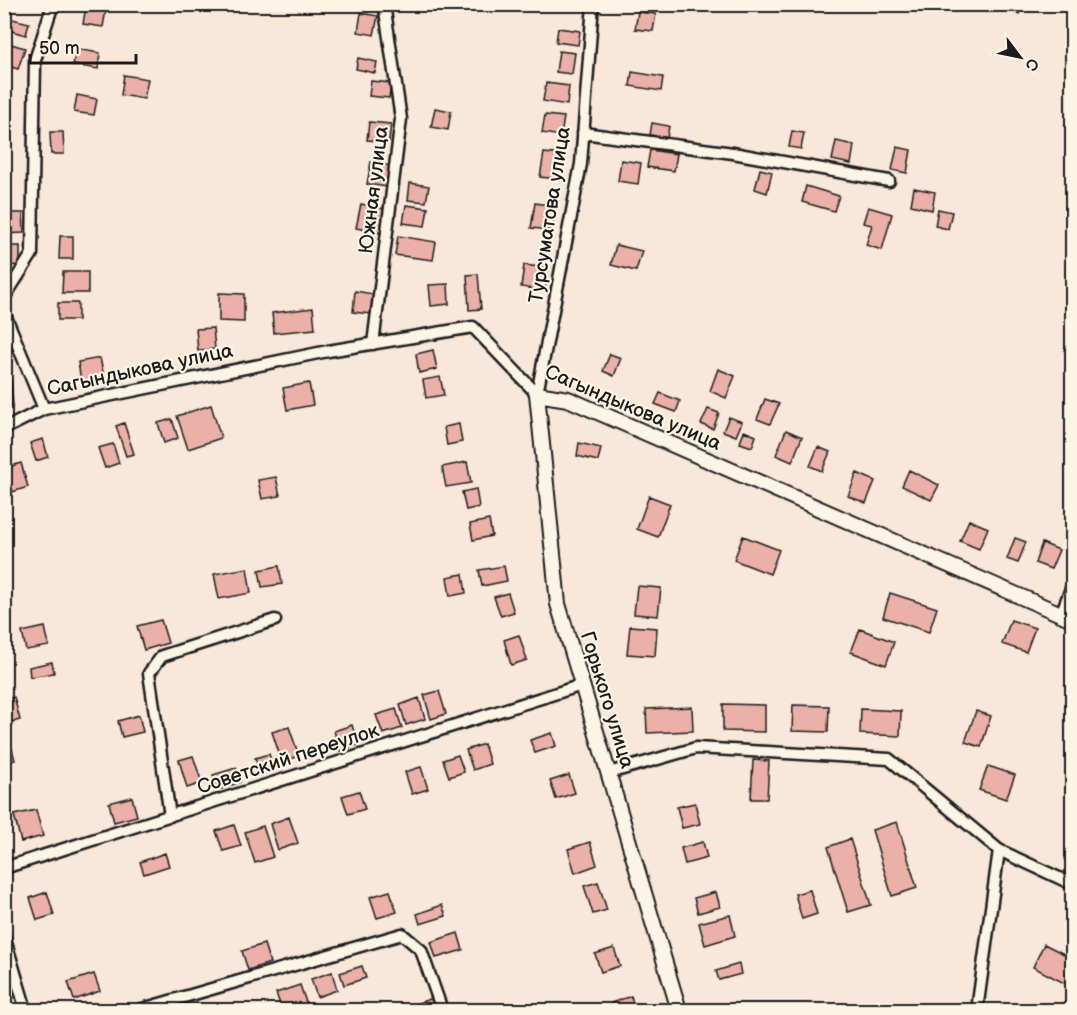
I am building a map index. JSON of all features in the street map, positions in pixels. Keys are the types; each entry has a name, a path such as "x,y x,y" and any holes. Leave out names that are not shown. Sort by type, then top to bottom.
{"street":[{"path":"4,298 32,254 35,60 53,4"},
{"name":"Южная улица","path":"373,344 401,119 384,4"},
{"name":"Турсуматова улица","path":"537,394 581,164 593,4"},
{"path":"583,132 733,153 889,181"},
{"path":"4,312 44,409"},
{"name":"Сагындыкова улица","path":"4,429 44,409 373,344 473,327 537,394 568,399 1066,617"},
{"name":"Горького улица","path":"537,394 558,604 679,1011"},
{"path":"1066,617 1072,586"},
{"path":"170,816 149,673 162,656 275,620"},
{"name":"Советский переулок","path":"4,868 582,685"},
{"path":"609,773 696,747 889,759 999,850 1072,884"},
{"path":"977,1011 999,850"},
{"path":"139,1011 402,934 421,950 442,1011"},
{"path":"4,936 26,1011"}],"building":[{"path":"1006,4 1022,4 1019,14 1005,9"},
{"path":"86,6 106,10 103,27 83,24"},
{"path":"638,12 656,14 653,31 635,29"},
{"path":"361,13 378,16 374,35 358,32"},
{"path":"4,17 29,23 26,35 4,29"},
{"path":"558,28 580,31 578,45 556,42"},
{"path":"4,42 25,48 18,69 4,65"},
{"path":"76,49 100,53 98,69 73,65"},
{"path":"559,51 575,53 572,74 556,72"},
{"path":"358,58 377,62 375,73 356,69"},
{"path":"632,72 663,77 661,91 630,86"},
{"path":"124,75 148,79 144,99 121,95"},
{"path":"371,81 391,83 389,98 369,96"},
{"path":"546,83 569,86 567,105 543,101"},
{"path":"77,95 97,99 94,115 74,112"},
{"path":"435,108 451,111 448,130 431,127"},
{"path":"545,115 564,117 561,136 542,133"},
{"path":"369,122 391,124 389,142 367,140"},
{"path":"652,123 669,126 667,138 650,135"},
{"path":"792,131 804,133 801,149 789,147"},
{"path":"50,132 63,132 64,154 51,154"},
{"path":"836,141 854,145 851,164 832,160"},
{"path":"897,147 911,150 907,173 892,170"},
{"path":"650,150 677,154 674,171 647,167"},
{"path":"544,153 561,155 558,179 540,177"},
{"path":"621,160 641,163 638,184 618,181"},
{"path":"371,162 391,166 387,187 367,184"},
{"path":"760,169 772,172 767,193 755,189"},
{"path":"410,183 429,186 426,202 408,200"},
{"path":"806,186 839,196 834,211 802,202"},
{"path":"914,188 935,192 932,210 911,205"},
{"path":"535,203 555,206 552,230 531,228"},
{"path":"361,204 385,209 380,233 356,228"},
{"path":"406,205 428,208 425,226 403,223"},
{"path":"868,207 892,214 882,250 866,245 872,225 863,223"},
{"path":"938,209 952,212 948,229 935,226"},
{"path":"4,213 23,213 24,233 4,234"},
{"path":"60,236 73,236 73,259 59,259"},
{"path":"398,236 436,242 433,260 395,255"},
{"path":"616,245 642,251 636,271 611,265"},
{"path":"4,246 20,246 20,265 4,266"},
{"path":"524,265 548,268 545,291 521,287"},
{"path":"63,272 88,272 88,293 62,293"},
{"path":"478,274 481,309 469,310 467,275"},
{"path":"448,284 449,304 431,306 429,285"},
{"path":"355,291 373,294 371,314 353,312"},
{"path":"219,293 244,294 244,322 219,321"},
{"path":"58,303 78,303 78,320 58,320"},
{"path":"313,308 315,329 274,333 272,313"},
{"path":"213,328 215,349 198,351 196,329"},
{"path":"433,350 437,369 419,373 416,354"},
{"path":"610,354 621,358 614,376 603,371"},
{"path":"100,358 104,377 81,381 78,362"},
{"path":"718,369 735,376 726,398 710,391"},
{"path":"440,377 444,395 426,398 423,380"},
{"path":"4,380 11,380 13,406 4,406"},
{"path":"309,383 313,405 287,410 283,388"},
{"path":"660,393 680,401 676,412 655,404"},
{"path":"765,399 779,404 770,424 757,419"},
{"path":"211,405 221,438 188,449 177,416"},
{"path":"708,409 719,413 713,429 701,424"},
{"path":"729,417 742,422 736,436 723,431"},
{"path":"172,419 178,438 164,443 158,423"},
{"path":"124,423 134,454 126,456 116,426"},
{"path":"459,424 462,442 447,445 444,427"},
{"path":"786,430 802,437 792,462 776,455"},
{"path":"744,431 756,436 752,447 740,443"},
{"path":"43,439 48,457 36,461 30,443"},
{"path":"579,443 601,448 598,461 577,456"},
{"path":"113,444 119,463 105,468 98,448"},
{"path":"818,447 830,452 822,471 810,466"},
{"path":"467,462 471,483 446,487 442,467"},
{"path":"21,463 28,487 12,492 5,468"},
{"path":"909,470 939,485 931,500 902,486"},
{"path":"857,473 875,481 866,503 848,496"},
{"path":"276,477 280,496 262,499 258,480"},
{"path":"476,489 479,507 466,510 462,492"},
{"path":"649,496 670,504 658,537 637,529"},
{"path":"489,520 492,536 473,540 470,524"},
{"path":"969,520 988,528 979,549 960,541"},
{"path":"743,536 779,550 770,574 734,560"},
{"path":"1015,538 1026,542 1018,563 1007,559"},
{"path":"1042,543 1059,550 1051,569 1035,563"},
{"path":"279,566 282,584 262,587 259,570"},
{"path":"504,566 507,581 482,586 479,570"},
{"path":"247,568 251,593 219,599 214,574"},
{"path":"463,574 466,593 450,596 447,577"},
{"path":"637,586 661,588 658,616 634,614"},
{"path":"508,593 514,612 501,616 494,597"},
{"path":"890,593 937,608 929,632 883,617"},
{"path":"161,620 168,643 144,650 137,626"},
{"path":"1011,620 1035,628 1026,652 1002,644"},
{"path":"630,626 657,628 655,656 627,654"},
{"path":"45,627 49,646 26,650 22,632"},
{"path":"860,629 894,642 886,665 851,652"},
{"path":"519,635 527,660 511,665 504,640"},
{"path":"52,662 54,673 30,677 29,667"},
{"path":"439,691 446,714 431,719 424,695"},
{"path":"14,697 20,720 4,724 4,699"},
{"path":"419,698 425,719 406,725 400,705"},
{"path":"723,704 765,705 765,732 723,731"},
{"path":"793,705 829,706 828,732 792,731"},
{"path":"692,707 693,731 647,733 646,709"},
{"path":"396,709 402,728 383,734 376,715"},
{"path":"861,709 901,711 900,736 860,734"},
{"path":"976,711 991,716 981,747 965,742"},
{"path":"139,715 143,732 122,737 118,721"},
{"path":"352,725 358,745 340,751 334,731"},
{"path":"289,727 299,756 282,762 272,732"},
{"path":"552,733 556,746 535,753 530,740"},
{"path":"9,738 15,760 4,763 4,739"},
{"path":"484,744 490,764 473,770 466,750"},
{"path":"269,754 274,770 261,774 255,758"},
{"path":"458,755 464,772 449,777 443,760"},
{"path":"193,756 202,783 187,788 179,760"},
{"path":"753,760 769,761 767,799 751,799"},
{"path":"988,766 1015,775 1006,799 979,790"},
{"path":"421,767 428,789 412,794 405,772"},
{"path":"236,768 240,782 218,790 213,775"},
{"path":"569,775 575,793 556,799 550,781"},
{"path":"359,791 365,809 348,814 342,796"},
{"path":"132,797 137,816 114,822 109,803"},
{"path":"695,803 700,824 682,828 677,807"},
{"path":"36,810 43,836 21,842 14,815"},
{"path":"289,817 298,843 278,850 270,824"},
{"path":"897,822 917,888 892,896 872,830"},
{"path":"234,825 241,846 223,851 216,831"},
{"path":"263,826 273,857 255,863 245,832"},
{"path":"850,839 871,905 848,912 828,847"},
{"path":"590,842 597,865 575,873 568,849"},
{"path":"703,842 707,858 685,864 681,848"},
{"path":"165,853 169,866 144,874 140,862"},
{"path":"598,882 607,910 593,914 584,886"},
{"path":"810,890 817,914 802,919 795,894"},
{"path":"390,891 397,912 377,918 370,897"},
{"path":"47,892 54,915 37,920 30,898"},
{"path":"716,892 720,907 698,913 694,898"},
{"path":"442,905 446,916 420,924 417,914"},
{"path":"730,915 735,936 705,945 699,923"},
{"path":"458,933 463,950 436,958 431,942"},
{"path":"264,944 270,963 248,970 242,951"},
{"path":"1044,944 1072,958 1070,986 1033,967"},
{"path":"614,948 620,966 601,972 595,954"},
{"path":"739,964 741,974 719,980 716,971"},
{"path":"362,966 366,978 344,985 340,973"},
{"path":"332,972 337,990 317,997 311,979"},
{"path":"94,974 100,991 74,1000 68,982"},
{"path":"300,985 308,1008 282,1010 276,993"},
{"path":"631,996 635,1010 613,1010 611,1003"},
{"path":"433,998 437,1010 411,1010 409,1006"}]}
